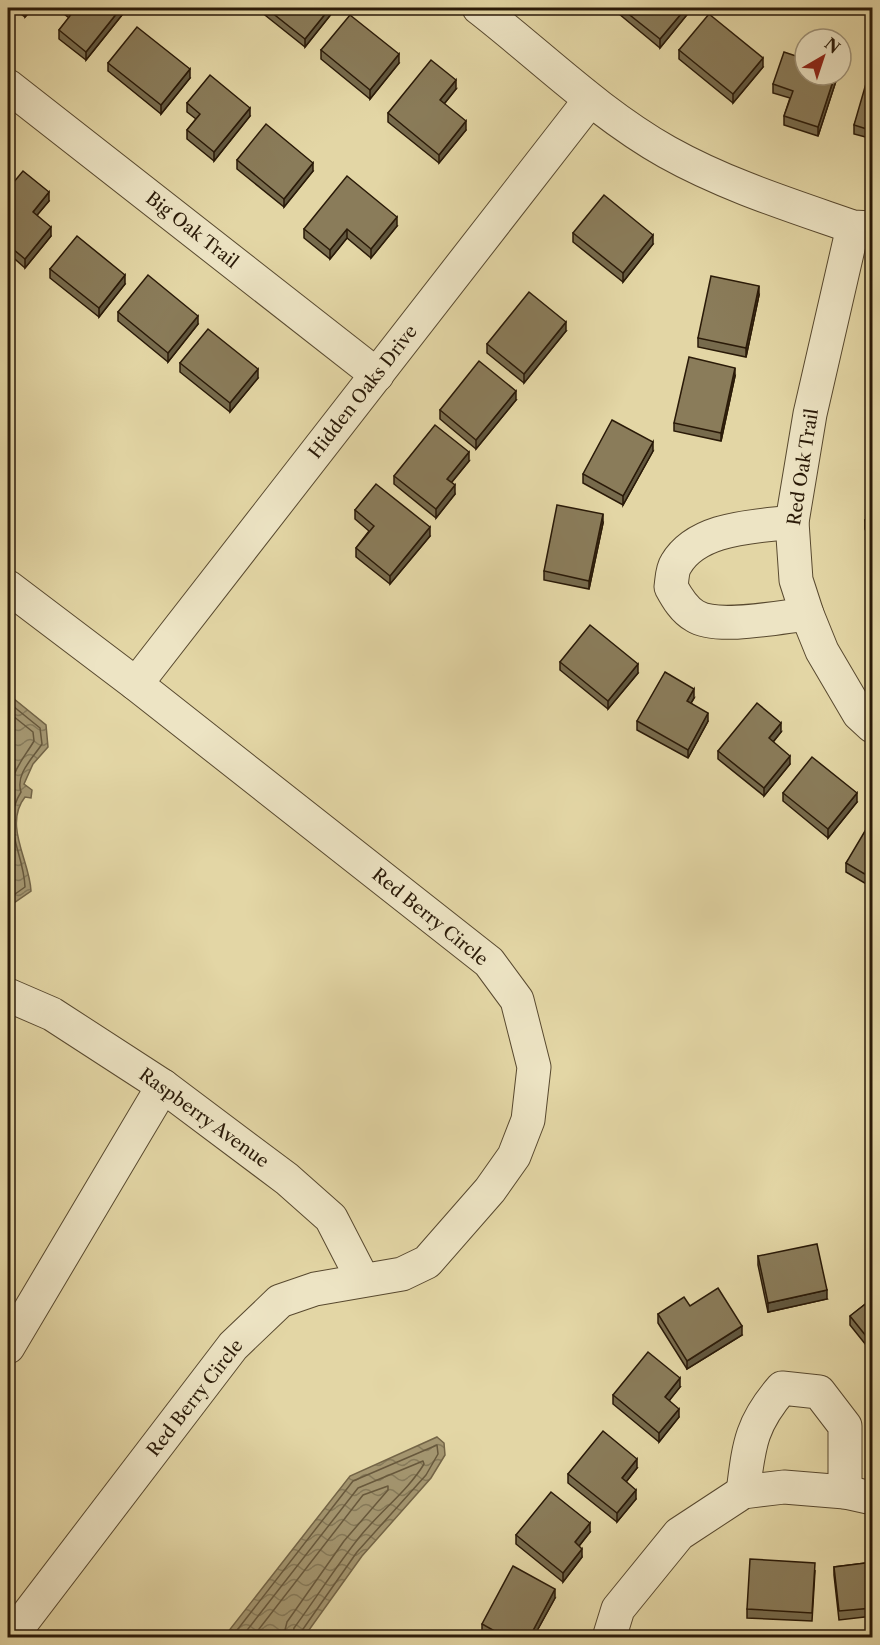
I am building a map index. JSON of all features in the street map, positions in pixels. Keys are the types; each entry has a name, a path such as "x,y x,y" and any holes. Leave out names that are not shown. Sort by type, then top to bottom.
{"street":[{"path":"479,8 590,100 676,156 744,189 863,228"},
{"name":"Big Oak Trail","path":"8,86 377,375"},
{"name":"Hidden Oaks Drive","path":"136,684 590,100"},
{"name":"Red Oak Trail","path":"863,228 810,414 792,522 796,580 807,614 822,651 859,714 873,726"},
{"path":"792,522 720,533 692,547 675,565 671,587 681,603 694,616 710,622 807,614"},
{"name":"Red Berry Circle","path":"8,587 136,684 489,962 517,1000 534,1067 528,1120 514,1156 490,1191 427,1262 402,1274 315,1289 280,1301 232,1346 10,1638"},
{"name":"Raspberry Avenue","path":"8,995 52,1014 163,1086 287,1179 331,1218 363,1280"},
{"path":"8,1347 163,1086"},
{"path":"609,1638 618,1609 679,1534 743,1492 784,1487 859,1495 844,1426 819,1392 782,1388 765,1408 750,1440 743,1492"}],"water":[{"path":"8,694 46,725 48,747 33,764 24,784 32,790 31,798 25,797 19,808 17,819 19,843 30,879 31,891 8,907"},
{"path":"437,1437 444,1443 445,1455 431,1478 362,1556 304,1637 224,1637 350,1476"}],"building":[{"path":"67,8 121,8 86,52 59,30 73,12"},
{"path":"266,8 330,8 305,39"},
{"path":"621,8 686,8 660,39"},
{"path":"709,14 763,58 733,94 679,50"},
{"path":"350,15 399,54 370,90 321,50"},
{"path":"137,27 190,69 161,105 108,63"},
{"path":"784,52 793,55 793,87 831,87 818,127 784,116 793,91 773,84"},
{"path":"431,60 456,80 440,100 466,121 439,155 388,113"},
{"path":"210,75 250,108 214,152 187,130 200,114 187,103"},
{"path":"867,80 873,81 873,131 854,125"},
{"path":"266,124 313,163 284,199 237,160"},
{"path":"23,171 49,192 33,212 51,227 25,259 8,245 8,189"},
{"path":"347,176 397,217 371,249 347,229 330,250 304,229"},
{"path":"604,195 653,235 623,273 573,233"},
{"path":"77,236 125,275 99,308 50,269"},
{"path":"148,275 198,316 168,353 118,312"},
{"path":"711,276 759,286 746,348 698,338"},
{"path":"529,292 566,322 524,374 487,344"},
{"path":"208,329 258,369 230,403 180,363"},
{"path":"689,357 735,368 721,433 674,423"},
{"path":"479,361 516,391 476,440 440,410"},
{"path":"873,416 873,446 868,445"},
{"path":"612,420 653,442 623,496 583,474"},
{"path":"435,425 469,452 447,479 455,485 436,509 394,476"},
{"path":"376,484 430,527 390,576 356,548 374,526 355,510"},
{"path":"557,505 603,514 589,581 544,571"},
{"path":"873,517 873,537 865,520"},
{"path":"873,550 873,566 866,552"},
{"path":"590,625 638,664 608,701 560,662"},
{"path":"665,672 694,689 687,701 708,713 688,750 637,721"},
{"path":"757,703 781,723 769,738 790,756 764,788 718,751"},
{"path":"812,757 857,793 828,829 783,793"},
{"path":"868,826 873,828 873,879 846,863"},
{"path":"817,1244 827,1290 768,1303 758,1256"},
{"path":"718,1288 742,1326 687,1361 658,1314 684,1297 690,1306"},
{"path":"873,1298 873,1339 870,1341 850,1316"},
{"path":"648,1352 680,1378 665,1397 679,1409 659,1433 613,1395"},
{"path":"603,1431 637,1459 622,1478 636,1490 617,1513 568,1474"},
{"path":"551,1492 590,1523 575,1542 582,1549 563,1573 516,1535"},
{"path":"750,1559 815,1563 812,1613 747,1609"},
{"path":"873,1562 873,1608 839,1611 834,1567"},
{"path":"513,1566 555,1589 529,1638 507,1638 482,1624"}]}
